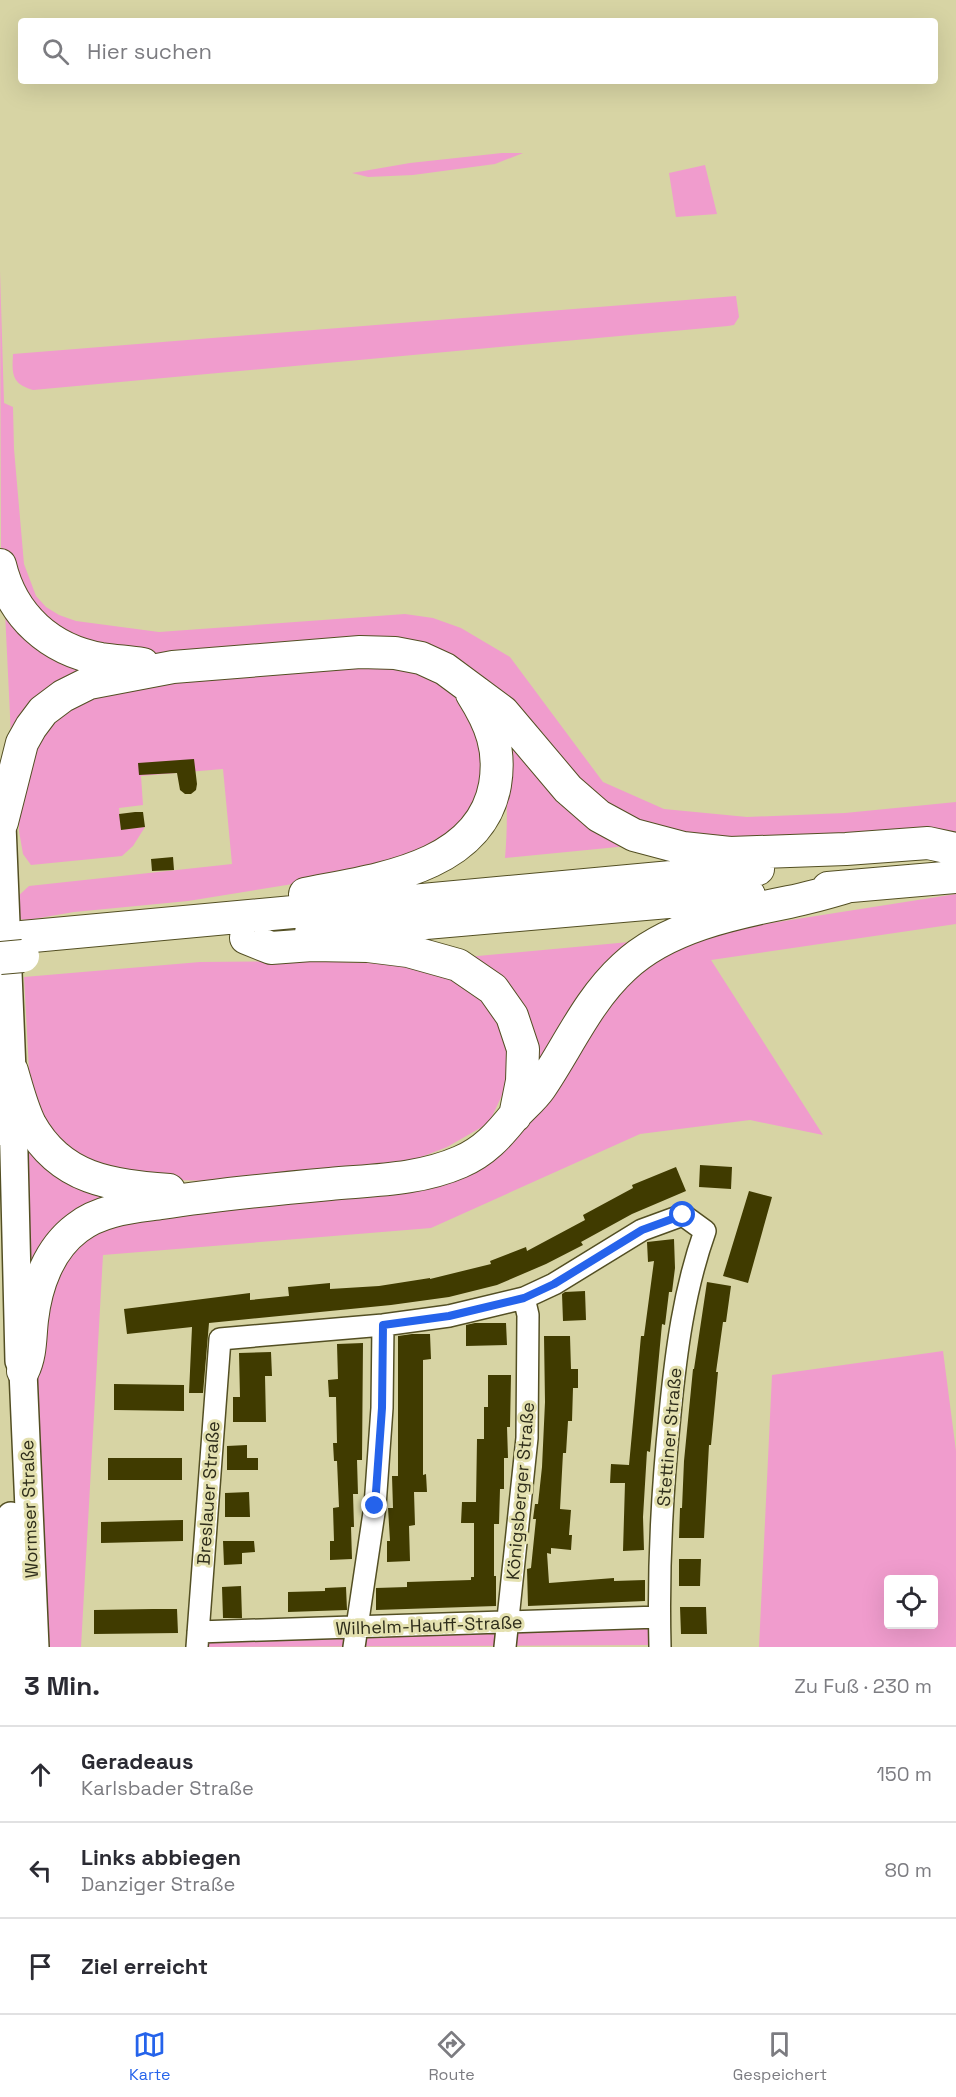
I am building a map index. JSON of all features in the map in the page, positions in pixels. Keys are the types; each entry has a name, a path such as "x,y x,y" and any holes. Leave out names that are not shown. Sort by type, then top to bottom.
{"highway":[{"path":"0,565 4,581 15,604 29,623 49,639 72,651 100,659 173,667"},
{"path":"2,822 22,743 31,727 43,711 63,696 88,683 173,667 360,652 395,653 421,658 445,669 463,681 503,712 568,789 599,816 634,835 683,848 730,853 846,849 928,843 956,849"},
{"path":"221,920 257,903 399,874 441,857 465,840 482,820 493,795 497,770 495,744 486,716 463,681"},
{"path":"11,948 221,920 752,870 956,854"},
{"path":"11,948 246,938 956,877"},
{"path":"10,1369 28,1361 34,1303 44,1271 66,1237 79,1226 97,1216 123,1209 217,1194 426,1173 460,1162 483,1149 501,1133 539,1089 599,993 625,965 655,944 720,917 850,886"},
{"path":"246,938 271,948 312,945 357,946 408,951 458,964 493,988 512,1016 523,1049 522,1081 514,1116"},
{"path":"6,1071 30,1122 54,1155 73,1170 97,1180 123,1186 217,1194"}],"main road":[{"path":"0,778 6,1071 19,1361 10,1369"},
{"path":"6,1071 1,1128 10,1369 6,1606 13,1647"},
{"name":"Wormser Straße","path":"10,1369 35,1647"}],"street":[{"name":"Stettiner Straße","path":"524,1298 554,1284 642,1230 683,1215 705,1231 692,1267 676,1357 665,1468 659,1617 660,1647"},
{"path":"355,1637 375,1506 382,1408 383,1325 449,1316 524,1298"},
{"name":"Königsberger Straße","path":"505,1647 527,1437 528,1315 524,1298"},
{"name":"Breslauer Straße","path":"197,1640 220,1339 383,1325"},
{"name":"Wilhelm-Hauff-Straße","path":"197,1640 355,1637 508,1623 659,1617"}],"shaded area":[{"path":"502,153 523,153 495,164 413,175 368,177 352,173 410,163"},
{"path":"705,165 717,214 676,217 669,173"},
{"path":"0,271 4,403 13,407 14,449 24,564 36,596 46,607 59,615 76,621 159,632 405,614 433,618 461,628 510,657 603,782 664,809 747,817 845,813 956,802 956,834 921,837 682,838 626,824 454,660 139,657 52,634 1,555"},
{"path":"736,296 739,317 734,325 728,326 33,390 20,385 13,372 13,354"},
{"path":"5,612 101,665 11,736"},
{"path":"356,667 419,673 447,689 463,702 486,750 480,800 435,850 367,872 188,901 74,912 28,920 16,919 16,898 29,886 232,864 223,769 141,776 143,805 119,808 121,829 145,827 133,846 122,856 31,865 23,854 19,831 19,804 33,742 63,704 147,682"},
{"path":"501,723 638,845 505,858 506,790"},
{"path":"956,894 956,924 711,960 823,1135 750,1120 640,1134 431,1228 103,1255 81,1647 42,1647 33,1398 37,1328 64,1251 109,1223 471,1168 636,968 686,940 765,924"},
{"path":"640,941 536,1079 467,957"},
{"path":"311,961 420,965 459,975 488,998 507,1030 512,1074 489,1123 447,1147 406,1163 209,1181 147,1179 80,1162 44,1128 29,1070 24,977 200,962"},
{"path":"27,1134 134,1200 30,1276"},
{"path":"943,1351 956,1451 956,1647 759,1647 772,1375"},
{"path":"651,1621 651,1645 201,1647 201,1636"}],"building":[{"path":"194,759 197,784 196,790 191,794 185,794 180,790 177,773 139,775 138,763"},
{"path":"143,812 145,827 121,830 119,814"},
{"path":"173,857 174,870 152,871 151,859"},
{"path":"700,1165 732,1167 731,1189 699,1187"},
{"path":"676,1167 686,1191 632,1214 581,1242 583,1245 497,1285 449,1297 391,1305 209,1323 203,1393 189,1393 192,1327 127,1334 124,1309 250,1293 250,1300 289,1296 288,1287 330,1283 330,1289 379,1286 430,1279 491,1264 490,1261 526,1247 527,1251 585,1220 583,1215 633,1188 632,1185"},
{"path":"749,1191 772,1197 748,1283 723,1276"},
{"path":"674,1239 675,1268 672,1292 669,1292 665,1325 662,1324 650,1452 647,1451 643,1517 644,1550 623,1551 625,1483 610,1483 611,1464 629,1465 641,1336 644,1336 654,1261 648,1262 647,1242"},
{"path":"707,1282 731,1286 716,1372 718,1372 711,1445 709,1445 704,1538 679,1538 693,1369"},
{"path":"585,1291 586,1320 563,1321 562,1294"},
{"path":"506,1323 507,1345 466,1346 466,1325"},
{"path":"430,1334 431,1359 423,1360 423,1475 426,1474 427,1492 414,1492 415,1525 409,1526 410,1561 387,1562 387,1541 390,1541 388,1508 393,1508 392,1476 398,1476 398,1336"},
{"path":"544,1336 570,1336 571,1369 578,1369 578,1388 573,1388 572,1421 568,1421 566,1453 563,1453 560,1509 571,1510 569,1535 572,1535 571,1550 551,1548 551,1554 547,1553 549,1583 614,1578 614,1581 645,1580 645,1601 528,1606 527,1569 531,1568 536,1519 533,1519 535,1504 538,1504 542,1467 545,1402"},
{"path":"363,1343 362,1460 357,1460 358,1494 353,1494 352,1559 330,1560 330,1541 334,1541 333,1508 339,1507 337,1461 334,1461 333,1443 337,1443 336,1397 329,1397 328,1380 338,1379 337,1344"},
{"path":"271,1352 272,1376 265,1376 266,1422 233,1422 233,1397 240,1397 239,1353"},
{"path":"488,1375 511,1375 510,1427 507,1427 508,1458 504,1458 504,1489 500,1489 499,1524 494,1524 496,1606 376,1610 376,1588 407,1587 407,1582 471,1580 471,1577 474,1577 474,1523 461,1523 462,1502 476,1502 477,1439 484,1439 484,1407 488,1407"},
{"path":"114,1384 184,1385 184,1411 114,1410"},
{"path":"247,1445 247,1458 258,1458 258,1470 227,1470 227,1446"},
{"path":"108,1458 182,1458 182,1480 108,1480"},
{"path":"249,1492 250,1517 225,1517 225,1493"},
{"path":"183,1520 183,1541 101,1543 101,1522"},
{"path":"223,1541 254,1541 255,1552 242,1553 242,1564 224,1565"},
{"path":"679,1559 701,1559 700,1586 679,1586"},
{"path":"241,1586 242,1618 223,1618 222,1587"},
{"path":"346,1587 347,1610 288,1612 288,1592 325,1591 325,1588"},
{"path":"680,1607 706,1607 707,1634 681,1634"},
{"path":"177,1609 178,1633 94,1634 94,1610"}],"route":[{"path":"375,1506 382,1408 383,1325 449,1316 524,1298 554,1284 642,1230 683,1215"}]}
